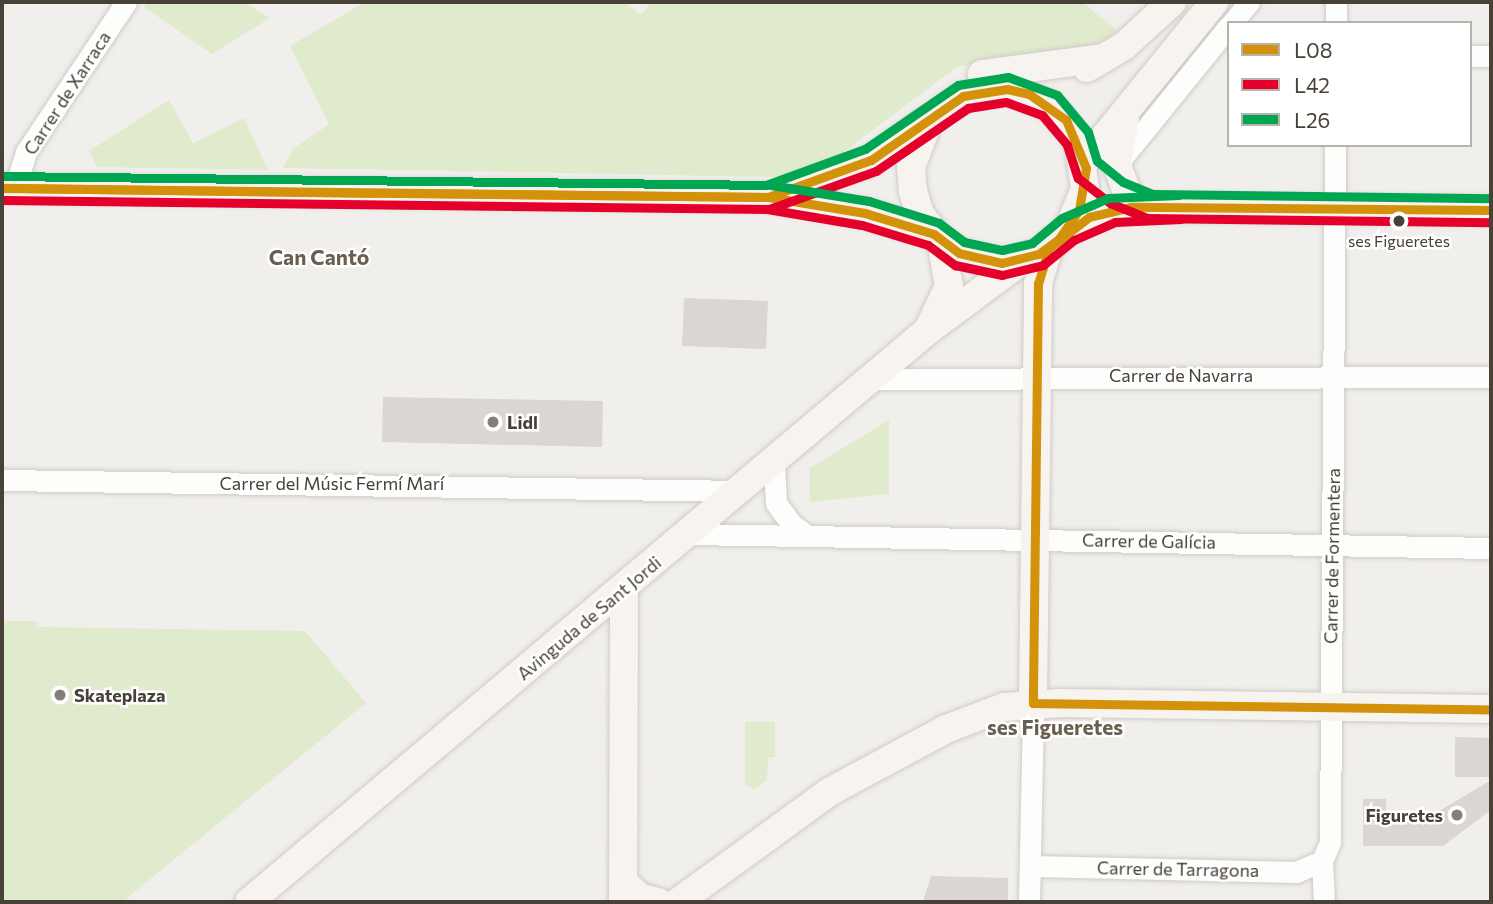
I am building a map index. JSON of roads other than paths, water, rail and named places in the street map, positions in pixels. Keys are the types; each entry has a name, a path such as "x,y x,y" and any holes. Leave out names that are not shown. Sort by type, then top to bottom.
{"street":[{"name":"Carrer de Xarraca","path":"8,188 26,152 124,2"},
{"path":"768,197 846,172 928,123 963,96 1067,76 1104,58 1172,2"},
{"path":"1030,898 1033,866 1038,282 1047,245 1079,210 1085,164 1127,105 1223,16 1250,2"},
{"path":"1336,2 1336,21"},
{"path":"1117,165 1223,16"},
{"path":"1472,56 1491,56"},
{"path":"846,172 959,80 1104,58"},
{"path":"1007,89 1029,94 1066,120 1085,164 1139,202"},
{"path":"1127,105 1117,165 1139,202"},
{"path":"928,123 911,167 916,203 937,237"},
{"name":"Carrer de Formentera","path":"1324,902 1322,861 1330,842 1335,147"},
{"path":"8,188 768,197 865,214 937,237 980,261 1047,245 1112,210 1139,202 1491,210"},
{"name":"Avinguda de Sant Jordi","path":"926,332 949,286 937,237"},
{"name":"Avinguda de Sant Jordi","path":"250,902 774,464 926,332 1047,245"},
{"name":"Carrer de Navarra","path":"872,379 1491,377"},
{"path":"774,464 776,503 791,524 808,536"},
{"name":"Carrer del Músic Fermí Marí","path":"2,480 662,487 741,491"},
{"name":"Carrer de Galícia","path":"690,534 1491,548"},
{"path":"624,589 620,660 623,892 659,902"},
{"path":"572,633 603,641 620,660"},
{"path":"678,902 831,791 888,758 974,716 1033,703 1491,709"},
{"name":"Carrer de Tarragona","path":"1033,866 1296,872 1322,861"}],"place":[{"name":"ses Figueretes","path":"1399,221"},
{"name":"Lidl","path":"493,422"},
{"name":"Skateplaza","path":"60,695"},
{"name":"Figuretes","path":"1457,815"}],"district":[{"name":"Can Cantó","path":"319,257"},
{"name":"ses Figueretes","path":"1055,727"}]}
